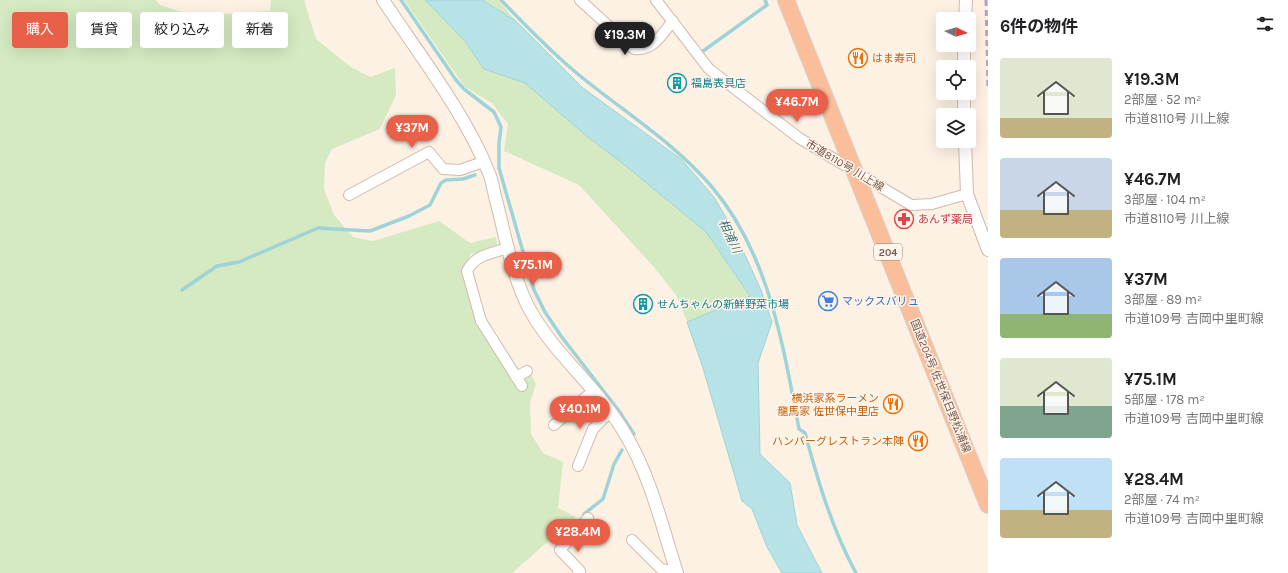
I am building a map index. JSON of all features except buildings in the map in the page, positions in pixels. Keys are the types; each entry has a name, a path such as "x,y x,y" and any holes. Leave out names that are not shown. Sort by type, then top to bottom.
{"highway":[{"name":"国道204号 佐世保日野松浦線","path":"786,0 988,505"}],"street":[{"path":"383,0 457,112 489,173 508,248 530,309 542,329 594,390 624,432 638,460 656,508 676,573"},
{"path":"580,0 634,49 643,50 651,47 673,21"},
{"name":"市道8110号 川上線","path":"656,0 709,69 799,138 911,205 932,204 966,194"},
{"path":"965,12 966,0"},
{"path":"965,148 966,194 988,250"},
{"path":"349,195 429,152 443,169 460,170 483,162"},
{"path":"508,248 477,258 471,263 467,271 482,321 522,386"},
{"path":"516,377 527,371"},
{"path":"554,424 594,390"},
{"path":"578,466 593,428 610,412"},
{"path":"578,573 580,571 560,550 588,518"},
{"path":"632,540 661,569 676,573"}],"green space":[{"path":"0,0 156,0 160,5 182,12 140,12 140,48 224,48 224,14 232,14 232,48 288,48 288,12 255,12 270,11 271,0 304,0 316,39 351,67 370,77 395,68 396,95 380,129 332,149 325,163 324,189 334,215 353,237 373,241 439,221 470,243 496,237 498,247 471,254 461,272 477,322 524,380 524,377 531,374 536,384 530,403 531,434 543,453 563,462 558,508 576,517 512,573 0,573"},
{"path":"404,0 425,0 464,40 484,69 525,83 589,138 621,162 706,232 750,296 687,322 676,295 653,266 579,185 504,151 508,124 492,103 465,87"},
{"path":"482,0 498,0 516,21 484,1"}],"water":[{"name":"相浦川","path":"425,0 482,0 516,21 583,88 681,159 714,197 735,233 761,290 772,322 758,363 760,454 790,483 797,525 822,573 782,573 767,547 752,509 742,501 703,368 687,322 750,296 706,232 621,162 589,138 525,83 484,69 464,40"}],"waterway":[{"path":"401,0 456,80 464,89 494,112 501,127 499,143 499,168 534,290 545,312 561,336 619,411 634,434"},
{"name":"相浦川","path":"501,0 545,45 573,70 680,154 712,187 731,213 747,241 771,302 787,365 799,429 805,433 833,522 847,556 856,573"},
{"path":"699,54 767,5 765,0"},
{"path":"182,290 217,266 239,262 318,228 370,231 409,216 430,205 441,183 446,180 463,179 475,175"},
{"path":"584,514 603,499 614,464 622,450"}],"railway":[{"path":"986,0 988,88"}],"place":[{"name":"はま寿司","path":"858,58"},
{"name":"福島表具店","path":"677,83"},
{"name":"あんず薬局","path":"904,219"},
{"name":"マックスバリュ","path":"828,301"},
{"name":"せんちゃんの新鮮野菜市場","path":"643,304"},
{"name":"横浜家系ラーメン 龍馬家 佐世保中里店","path":"893,404"},
{"name":"ハンバーグレストラン本陣","path":"918,441"}]}
